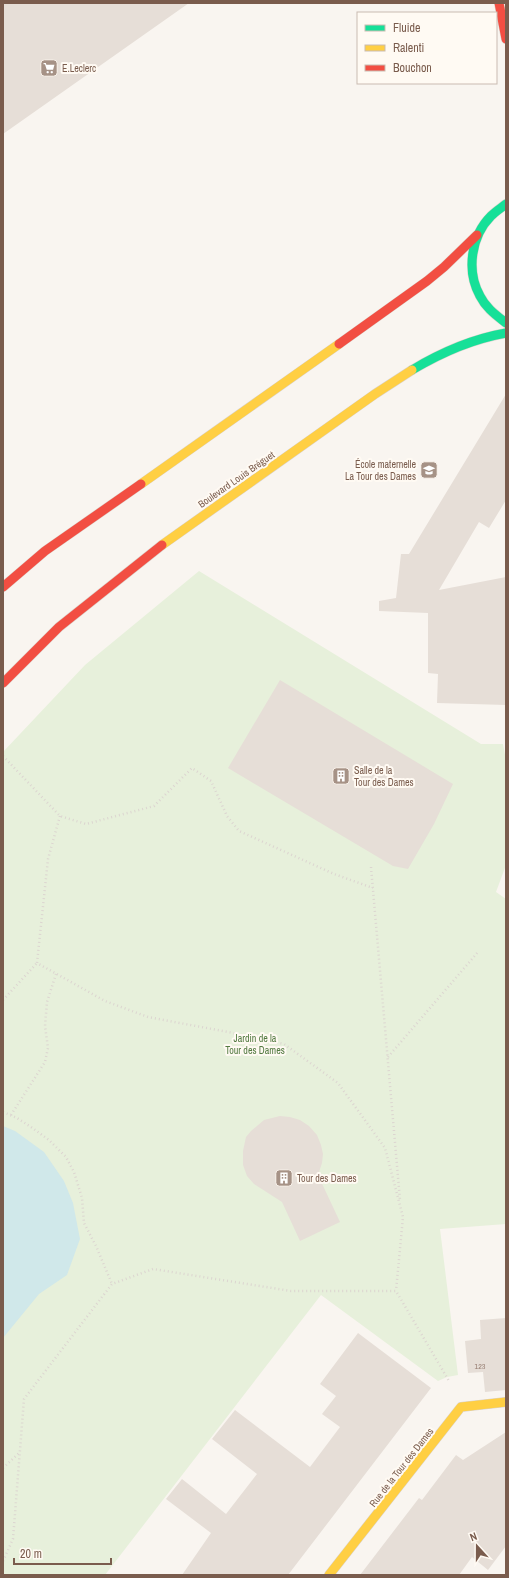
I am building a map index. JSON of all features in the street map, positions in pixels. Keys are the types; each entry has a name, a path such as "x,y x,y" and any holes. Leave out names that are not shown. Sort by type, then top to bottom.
{"main road":[{"path":"498,3 506,39"},
{"path":"3,587 45,550 242,413 427,281 478,235 489,218 506,204"},
{"path":"478,235 472,256 472,267 476,288 488,307 506,323"},
{"name":"Boulevard Louis Bréguet","path":"3,683 59,627 154,550 369,399 406,374 446,352 476,340 506,333"},
{"path":"462,1407 506,1402"},
{"name":"Rue de la Tour des Dames","path":"329,1575 462,1407"}],"path":[{"path":"3,756 60,816 86,824 154,806 192,768 211,782 227,816 239,831 334,874 373,888"},
{"path":"3,1000 37,964 48,859 60,816"},
{"path":"371,867 401,1207"},
{"path":"388,1058 478,952"},
{"path":"37,964 105,1001 148,1017 284,1044 338,1083 385,1148 403,1217 396,1291 447,1377 462,1407"},
{"path":"11,1115 45,1062 48,1048 45,1026 47,1002 56,974"},
{"path":"3,1112 31,1127 49,1140 66,1157 74,1172 82,1198 84,1223 96,1246 112,1284"},
{"path":"3,1561 13,1540 24,1399 112,1284 153,1269 291,1291 396,1291"},
{"path":"3,1468 19,1452"}],"green space":[{"name":"Jardin de la Tour des Dames","path":"199,571 481,744 503,744 506,760 506,865 496,892 506,899 506,1224 440,1229 458,1375 447,1377 438,1381 321,1295 105,1575 3,1575 3,752 85,665"}],"water":[{"path":"3,1126 15,1131 44,1152 64,1181 73,1203 80,1239 67,1275 39,1294 3,1338"}],"building":[{"name":"E.Leclerc","path":"3,3 189,3 3,134"},
{"path":"506,394 506,500 489,528 479,522 439,590 506,577 506,705 437,703 438,674 428,673 428,613 379,611 379,601 396,598 401,554 409,554"},
{"name":"Salle de la Tour des Dames","path":"280,680 453,784 434,824 408,869 393,866 228,768"},
{"name":"Tour des Dames","path":"280,1116 300,1120 309,1126 317,1135 323,1154 318,1175 340,1222 300,1241 282,1202 254,1184 247,1176 243,1165 243,1151 246,1137 264,1120"},
{"path":"506,1318 506,1390 485,1392 483,1372 468,1373 465,1341 481,1339 480,1320"},
{"path":"358,1333 431,1388 288,1575 182,1575 211,1533 166,1499 182,1479 226,1514 257,1474 212,1439 235,1410 310,1467 340,1427 322,1414 336,1396 320,1384"},
{"path":"506,1432 506,1546 488,1570 472,1557 459,1575 360,1575 419,1498 422,1500 456,1455 463,1460"}],"traffic: fast":[{"path":"506,204 491,216 484,224 475,244 472,265 473,276 482,300 506,323"},
{"path":"412,370 435,357 458,347 481,339 506,333"}],"traffic: slow":[{"path":"141,484 339,344"},
{"path":"162,545 375,394 412,370"},
{"path":"329,1575 461,1407 506,1402"}],"traffic: jam":[{"path":"499,3 506,39"},
{"path":"339,344 427,281 444,267 477,235"},
{"path":"3,587 45,551 141,484"},
{"path":"3,683 59,627 162,545"}],"place":[{"name":"E.Leclerc","path":"49,68"},
{"name":"École maternelle La Tour des Dames","path":"429,470"},
{"name":"Salle de la Tour des Dames","path":"341,776"},
{"name":"Tour des Dames","path":"284,1178"}]}
